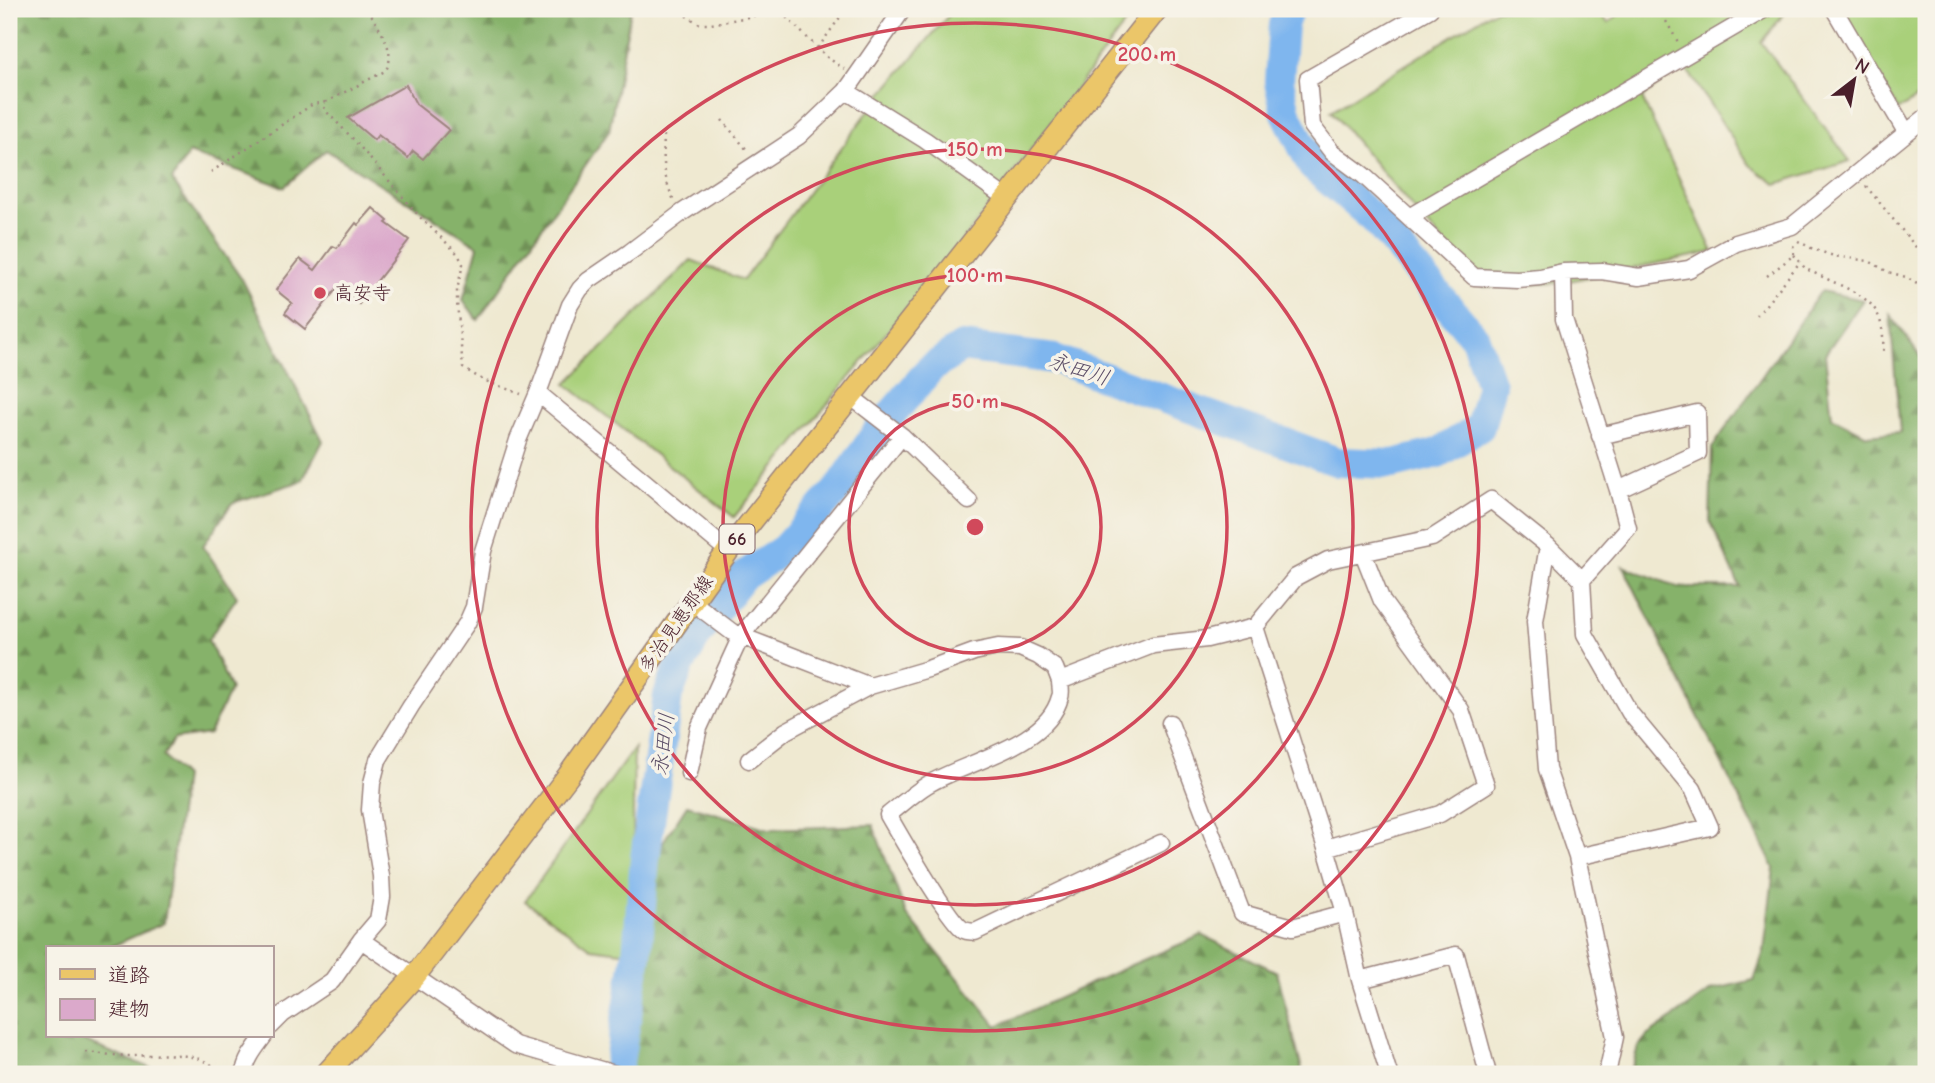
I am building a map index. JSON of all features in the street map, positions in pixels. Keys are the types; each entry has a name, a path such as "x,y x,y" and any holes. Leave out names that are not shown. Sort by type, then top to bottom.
{"main road":[{"name":"多治見恵那線","path":"326,1074 414,977 695,604 728,551 856,400 1007,199 1157,9"}],"street":[{"path":"273,1024 283,1014 332,981 378,920 382,897 381,876 370,810 372,783 378,760 467,624 474,607 483,551 518,440 570,305 589,280 682,212 799,136 851,84 903,9"},
{"path":"1430,9 1308,79 1312,126 1332,152 1363,175 1474,277 1517,279 1563,272 1602,271 1639,277 1689,269 1736,243 1792,226 1926,117"},
{"path":"1409,217 1765,9"},
{"path":"1834,9 1906,132"},
{"path":"851,84 1007,199"},
{"path":"1563,272 1564,319 1628,528 1581,580"},
{"path":"537,396 728,551"},
{"path":"856,400 898,434 969,501"},
{"path":"1600,436 1697,413 1698,453 1618,491"},
{"path":"688,773 699,727 736,634 898,434"},
{"path":"1060,681 1153,645 1207,639 1255,627 1296,577 1328,560 1432,538 1491,500 1548,546 1581,580 1585,634 1630,713 1693,789 1710,827 1577,857"},
{"path":"1548,546 1535,621 1546,769 1577,857 1615,1037 1607,1074"},
{"path":"1326,848 1440,814 1486,785 1461,710 1382,601 1363,553"},
{"path":"695,604 736,634 870,686"},
{"path":"1255,627 1326,848 1360,979 1389,1074"},
{"path":"749,760 786,732 870,686 974,652 998,647 1020,648 1055,668 1060,681 1060,697 1050,718 1018,744 928,784 888,815 953,918 964,930 975,932 1161,843"},
{"path":"1170,723 1242,913 1293,927 1345,913"},
{"path":"361,940 515,1045 609,1073"},
{"path":"1360,979 1456,955 1488,1074"},
{"path":"244,1074 244,1067 263,1038"}],"path":[{"path":"211,172 313,104 326,102 385,71 390,65 391,55 368,9"},
{"path":"818,48 846,9"},
{"path":"1659,9 1686,55"},
{"path":"680,12 700,24 775,12 785,16 851,84"},
{"path":"326,102 324,109 420,217 458,254 463,264 457,290 463,368 483,380 537,396"},
{"path":"722,120 757,163"},
{"path":"664,135 665,179 672,198 682,212"},
{"path":"1856,173 1919,251"},
{"path":"1883,354 1878,315 1867,299 1806,269 1794,255 1793,238 1813,249 1834,256 1869,261 1888,272 1906,277 1917,284 1926,296"},
{"path":"1767,276 1794,255"},
{"path":"1757,316 1800,262"},
{"path":"86,1052 195,1058 214,1066 222,1074"}],"green space":[{"path":"9,9 631,9 609,131 478,320 463,300 478,246 326,150 284,187 189,153 172,180 243,281 323,441 302,481 232,503 203,546 237,597 208,640 231,689 209,734 174,739 163,756 184,777 164,923 112,946 46,946 46,1038 83,1038 83,1041 165,1074 9,1074"},
{"path":"954,9 1136,9 969,233 734,517 566,384 691,260 743,280 879,97"},
{"path":"1496,9 1597,9 1608,23 1625,9 1788,9 1761,42 1850,161 1776,184 1750,165 1684,65 1642,98 1713,252 1559,283 1484,287 1415,211 1331,111"},
{"path":"1841,9 1926,9 1926,92 1898,110"},
{"path":"1821,291 1863,300 1825,354 1832,417 1867,435 1900,432 1890,314 1926,365 1926,1074 1630,1074 1638,1047 1647,1036 1712,990 1754,980 1764,951 1774,868 1623,566 1678,587 1740,587 1710,521 1712,448"},
{"path":"634,748 637,954 591,948 525,901"},
{"path":"687,805 769,829 873,825 906,914 997,1026 1202,935 1277,972 1303,1074 612,1074 646,868"}],"building":[{"path":"406,85 416,104 449,130 423,159 413,151 408,158 378,135 374,140 348,118"},
{"path":"373,208 388,221 386,223 409,240 359,304 338,287 305,329 285,313 292,303 276,290 300,259 315,270 333,246 337,248 356,223 358,225"}],"waterway":[{"name":"永田川","path":"617,1074 637,954 645,858 668,695 679,667 698,634 742,577 784,549 840,487 879,429 930,369 962,347 1055,359 1338,462 1393,464 1438,453 1480,427 1491,385 1475,338 1374,219 1312,166 1286,113 1279,81 1283,25 1289,9"}],"place":[{"name":"高安寺","path":"320,293"}]}
